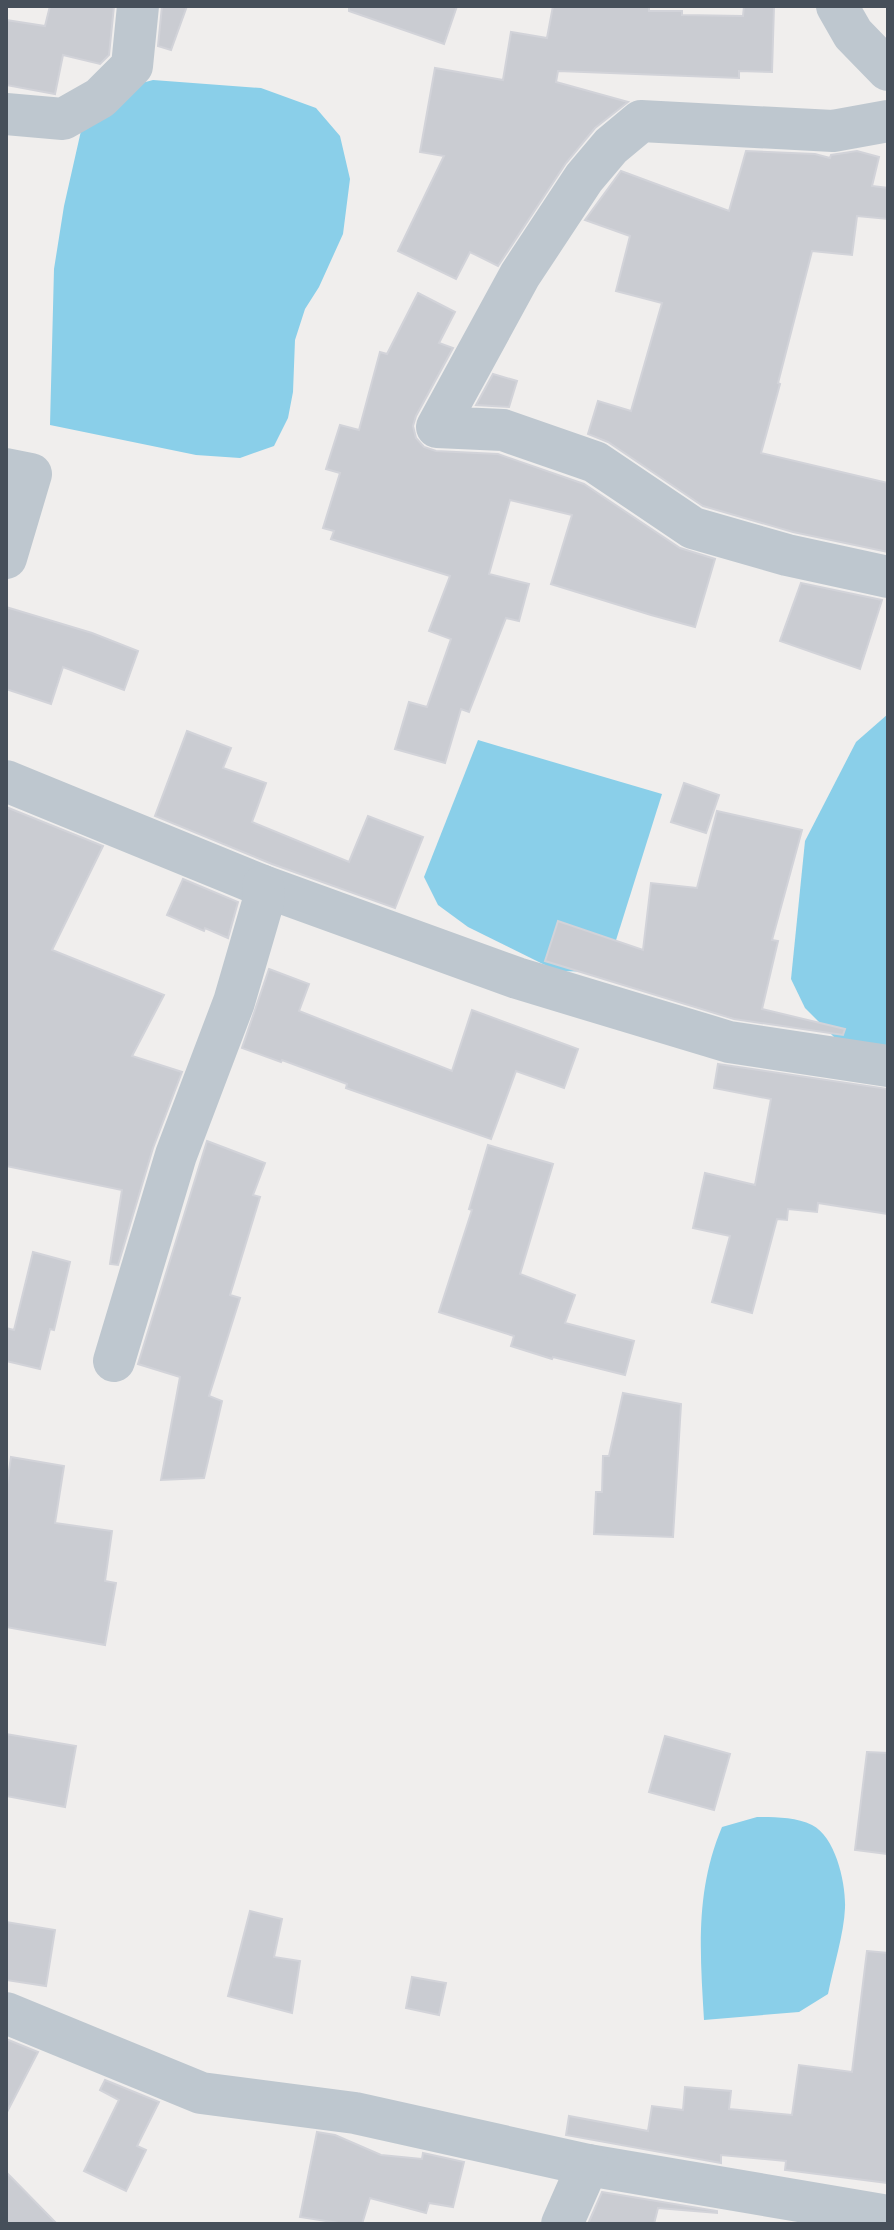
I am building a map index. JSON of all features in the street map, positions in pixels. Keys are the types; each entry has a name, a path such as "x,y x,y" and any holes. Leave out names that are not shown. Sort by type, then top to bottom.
{"street":[{"path":"6,114 63,119 100,98 132,66 138,6"},
{"path":"837,6 853,34 888,70"},
{"path":"888,121 833,131 641,121 611,146 584,178 528,263 437,427 503,430 595,462 693,528 787,555 888,577"},
{"path":"6,469 31,474 6,558"},
{"path":"6,781 263,886 517,978 729,1042 888,1066"},
{"path":"114,1361 176,1155 234,1002 264,899 263,886"},
{"path":"6,2013 201,2093 355,2113 588,2165 888,2216"},
{"path":"562,2224 588,2165"}],"water":[{"path":"153,80 261,88 316,108 340,136 350,179 343,234 319,287 305,309 295,340 293,392 288,418 274,446 240,458 196,455 50,425 54,269 83,122 138,84"},
{"path":"888,714 888,1047 838,1041 805,1008 791,979 805,841 856,742"},
{"path":"478,740 662,794 606,972 557,971 468,927 438,905 424,877"},
{"path":"757,1817 792,1819 812,1825 827,1840 838,1862 845,1908 828,1994 799,2012 704,2020 701,1922 713,1851 722,1827"}],"building":[{"path":"50,6 114,6 109,55 100,64 63,55 55,94 6,85 6,20 45,26"},
{"path":"162,6 187,6 171,50 158,46"},
{"path":"349,6 457,6 444,44 349,11"},
{"path":"553,6 649,6 649,11 682,11 682,15 743,16 744,6 774,6 772,72 739,71 739,78 558,71 556,82 628,102 595,128 566,163 498,266 470,252 456,279 398,251 444,156 420,152 435,68 503,80 511,32 547,38"},
{"path":"746,151 815,154 830,158 831,155 857,151 879,157 872,186 888,188 888,219 857,216 852,255 812,251 761,453 888,483 888,552 793,532 703,506 608,442 588,434 598,401 631,411 662,303 616,291 630,236 585,220 621,171 729,211"},
{"path":"418,293 455,312 439,343 453,348 413,426 416,438 424,447 436,451 498,454 584,484 680,548 715,559 695,627 651,615 551,584 572,515 510,500 489,574 529,584 519,621 506,618 469,712 461,709 445,763 395,749 409,702 427,707 451,639 429,631 450,576 331,539 334,531 323,528 340,473 326,469 340,425 359,430 380,352 387,354"},
{"path":"493,374 517,381 509,407 476,405"},
{"path":"801,583 882,600 860,669 780,641"},
{"path":"6,607 92,633 138,651 124,690 63,667 51,704 6,689"},
{"path":"187,731 231,748 223,768 266,783 252,822 349,862 368,816 423,837 395,908 272,864 155,816"},
{"path":"684,783 719,795 706,833 671,822"},
{"path":"6,807 103,846 52,950 164,995 132,1056 182,1072 153,1148 118,1265 110,1264 122,1190 6,1166"},
{"path":"717,811 802,830 772,940 778,941 762,1009 845,1029 843,1035 734,1019 545,961 558,921 643,950 651,883 697,888"},
{"path":"183,879 238,902 228,938 167,915"},
{"path":"269,969 309,984 299,1011 452,1071 472,1010 578,1049 564,1088 516,1071 491,1139 346,1088 347,1084 282,1060 242,1048"},
{"path":"718,1064 888,1089 888,1214 818,1203 817,1212 788,1209 787,1220 777,1219 752,1313 712,1302 730,1236 693,1228 705,1173 755,1185 771,1099 714,1088"},
{"path":"207,1141 265,1163 253,1195 260,1197 230,1295 240,1298 209,1396 222,1401 204,1478 161,1480 180,1377 138,1364"},
{"path":"488,1145 553,1164 520,1274 575,1295 565,1323 634,1341 625,1375 552,1359 511,1346 514,1336 439,1312 472,1210 469,1209"},
{"path":"33,1252 70,1262 54,1330 50,1329 40,1369 6,1361 6,1328 14,1330"},
{"path":"623,1393 681,1404 673,1537 594,1534 596,1492 602,1492 603,1456 609,1456"},
{"path":"11,1457 64,1466 55,1523 112,1531 105,1581 116,1583 105,1645 6,1627 6,1491"},
{"path":"6,1734 76,1746 65,1807 6,1796"},
{"path":"665,1736 730,1754 714,1810 649,1792"},
{"path":"867,1752 888,1753 888,1854 855,1850"},
{"path":"250,1911 282,1919 274,1957 300,1961 292,2013 228,1996"},
{"path":"6,1922 55,1930 46,1986 6,1980"},
{"path":"867,1951 888,1953 888,2183 785,2170 786,2161 721,2155 721,2163 566,2135 569,2116 648,2131 652,2106 683,2110 685,2087 731,2091 729,2109 792,2115 799,2065 852,2072"},
{"path":"412,1977 446,1983 439,2015 406,2008"},
{"path":"6,2039 38,2052 6,2114"},
{"path":"105,2080 159,2102 137,2146 146,2150 126,2191 84,2171 119,2100 100,2090"},
{"path":"317,2132 335,2135 381,2155 422,2159 423,2153 464,2162 453,2207 429,2203 426,2213 370,2198 362,2224 300,2217"},
{"path":"6,2172 57,2224 6,2224"},
{"path":"602,2192 717,2213 658,2208 654,2224 588,2224"}]}
